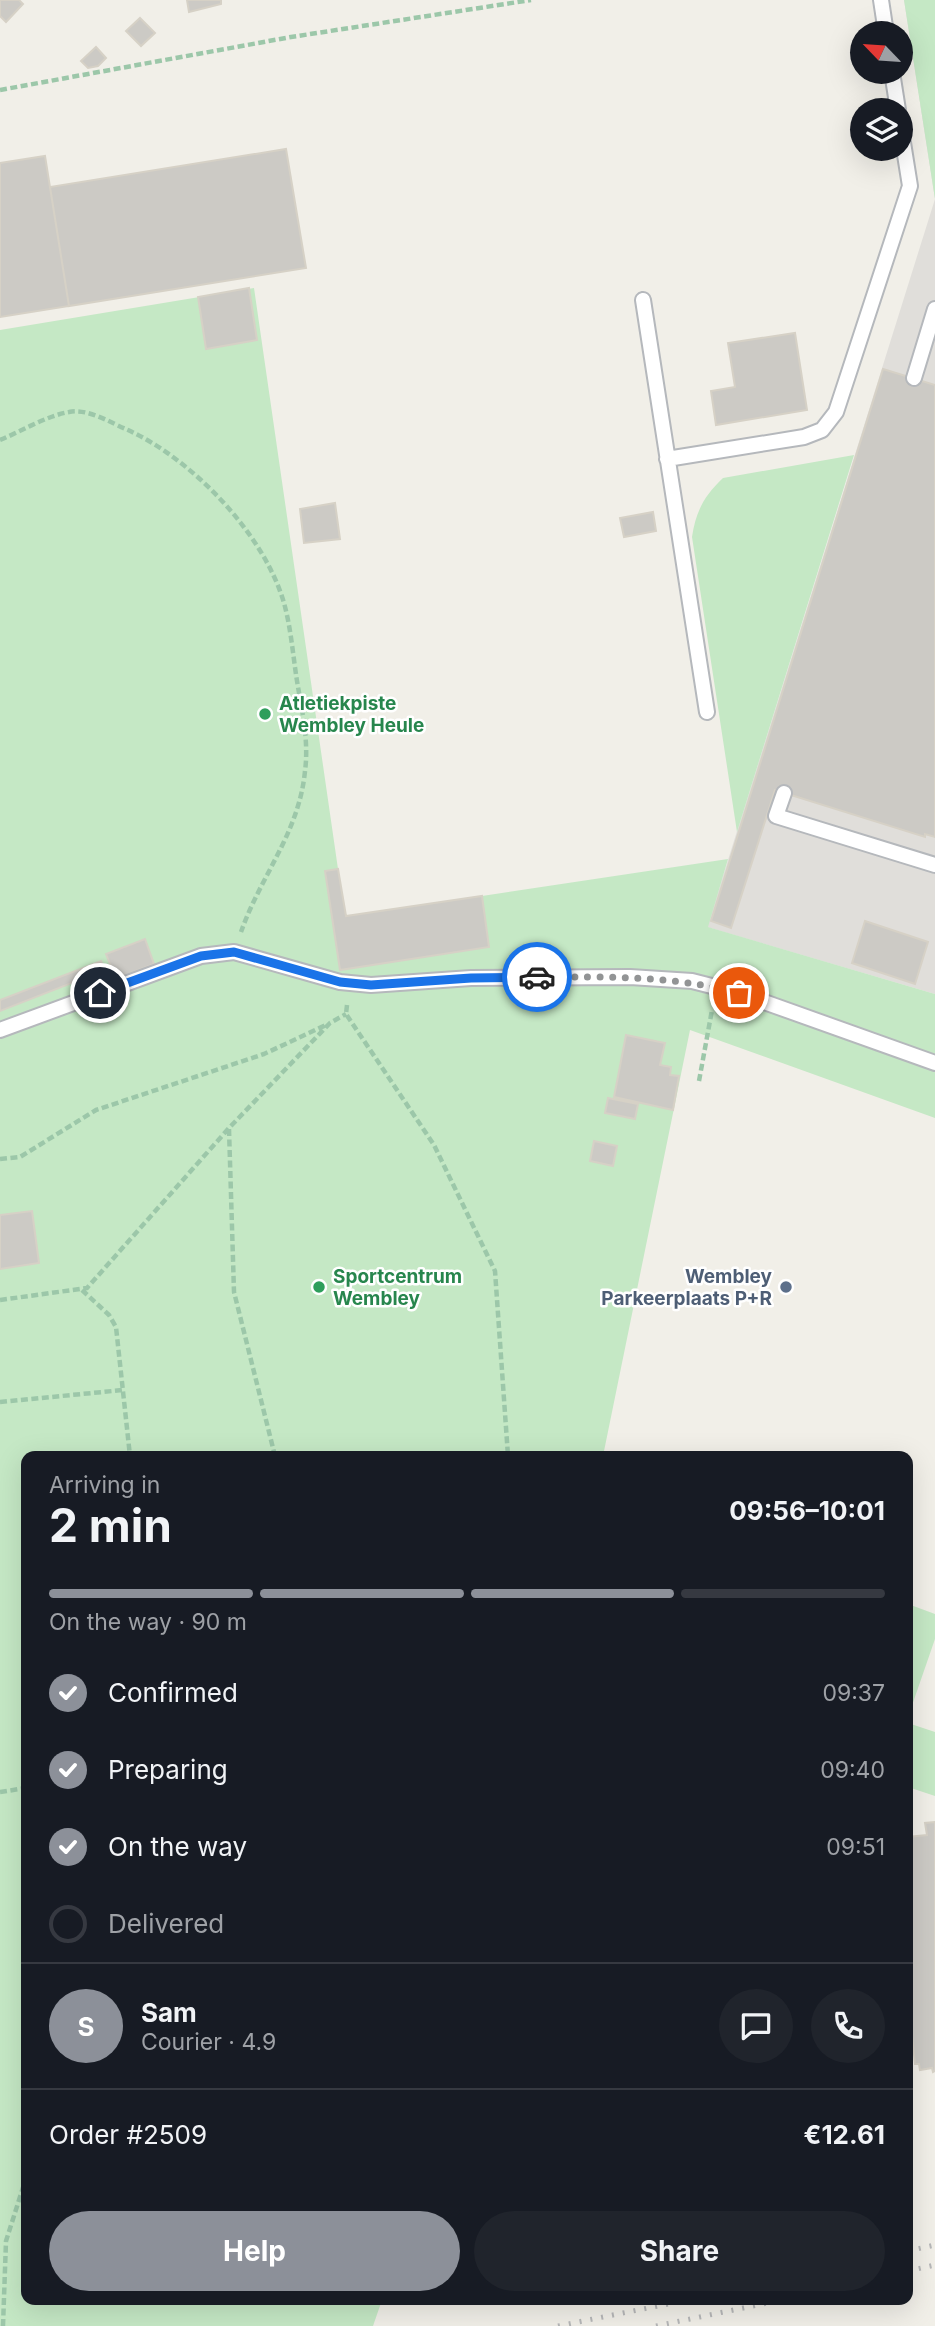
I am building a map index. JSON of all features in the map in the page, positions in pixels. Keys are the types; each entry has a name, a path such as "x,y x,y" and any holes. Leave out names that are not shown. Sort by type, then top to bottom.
{"lane":[{"path":"881,0 884,21"},
{"path":"667,459 804,437 822,430 836,412 910,186 906,161"},
{"path":"643,300 707,712"},
{"path":"914,378 935,310"},
{"path":"784,793 776,816 935,865"},
{"path":"0,1030 201,956 234,952 340,982 371,985 471,978 630,977 692,981 935,1063"}],"path":[{"path":"0,90 291,37 531,0"},
{"path":"0,440 70,411 94,415 142,436 209,487 246,529 270,569 284,603 306,736 305,771 286,844 251,903 234,952"},
{"path":"699,1081 716,987"},
{"path":"0,1160 20,1157 96,1110 264,1054 346,1014 434,1145 495,1271 508,1451"},
{"path":"0,1300 88,1288 229,1128 330,1023"},
{"path":"229,1128 234,1292 274,1451"},
{"path":"81,1289 109,1315 116,1327 129,1451"},
{"path":"0,1402 123,1390"},
{"path":"0,1792 21,1789"},
{"path":"3,2326 6,2241 21,2194"}],"shaded area":[{"path":"904,0 935,0 935,199 914,64 914,21 907,21"},
{"path":"935,199 935,994 707,927"}],"green space":[{"path":"904,0 935,0 935,199 914,64 914,21 907,21"},
{"name":"Sportcentrum Wembley","path":"254,288 338,869 325,871 340,970 488,947 482,896 728,859 708,927 935,994 935,1118 690,1030 604,1451 21,1451 21,2305 380,2305 373,2326 0,2326 0,330"},
{"path":"854,455 737,832 692,537 696,519 706,498 723,478"},
{"path":"913,1606 935,1614 935,1639 913,1703"},
{"path":"913,1725 935,1732 935,1796 913,1789"}],"building":[{"path":"0,0 19,0 23,4 6,22 0,16"},
{"path":"187,0 221,0 221,4 189,12"},
{"path":"140,18 155,33 141,46 126,31"},
{"path":"96,47 106,58 98,66 88,68 81,61"},
{"path":"286,149 306,268 69,306 50,187"},
{"path":"45,156 69,306 0,317 0,163"},
{"path":"249,288 257,340 206,349 198,297"},
{"path":"795,333 807,410 716,425 711,391 735,387 728,343"},
{"path":"883,369 935,385 935,837 925,834 925,837 775,790 731,928 711,921"},
{"path":"335,503 340,539 304,543 300,509"},
{"path":"653,512 656,531 624,537 620,518"},
{"path":"338,869 346,916 482,896 489,947 340,970 325,871"},
{"path":"865,921 928,942 915,984 852,963"},
{"path":"145,939 154,964 116,979 106,954"},
{"path":"101,961 105,970 0,1011 0,1000"},
{"path":"626,1035 665,1043 660,1065 671,1067 670,1075 679,1076 673,1110 614,1097"},
{"path":"608,1098 638,1104 635,1119 605,1113"},
{"path":"594,1141 617,1146 613,1166 590,1161"},
{"path":"32,1211 39,1263 0,1269 0,1215"},
{"path":"935,1822 933,2072 932,2068 920,2070 919,2064 915,2064 913,2045 913,1836 927,1835 925,1823"}],"railway":[{"path":"913,2250 935,2245"},
{"path":"913,2270 935,2265"},
{"path":"558,2326 663,2305"},
{"path":"656,2326 758,2305"}],"way so far":[{"path":"537,977 630,977 692,981 739,993"}],"place":[{"name":"Atletiekpiste Wembley Heule","path":"265,714"},
{"name":"Sportcentrum Wembley","path":"319,1287"},
{"name":"Wembley Parkeerplaats P+R","path":"786,1287"}],"route":[{"path":"100,993 201,956 234,952 340,982 371,985 471,978 537,977"}]}
